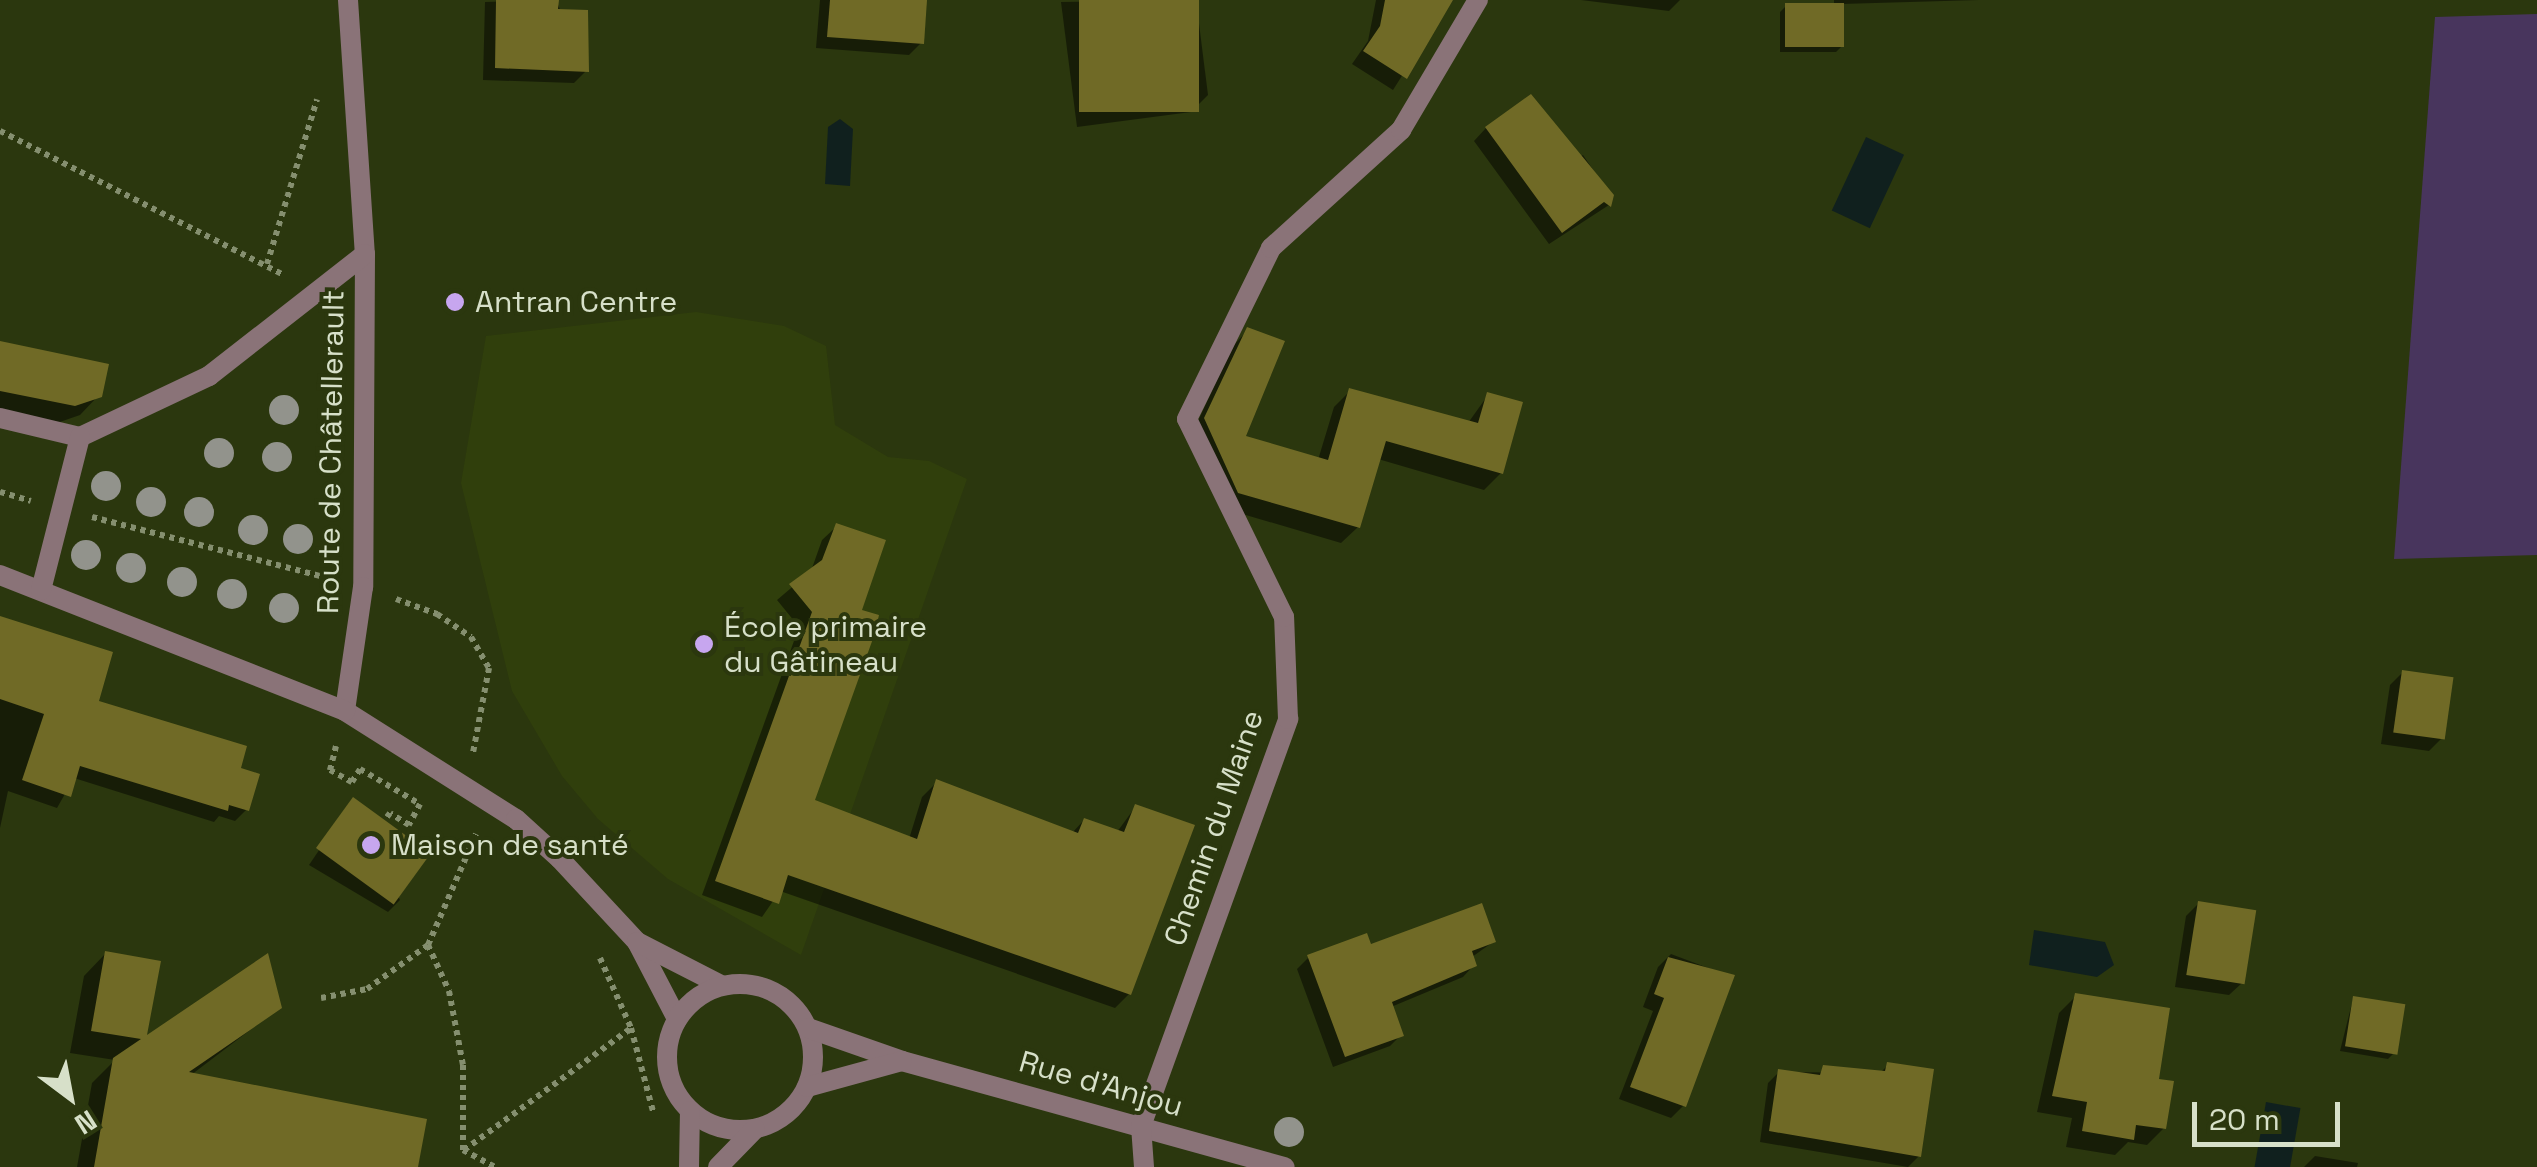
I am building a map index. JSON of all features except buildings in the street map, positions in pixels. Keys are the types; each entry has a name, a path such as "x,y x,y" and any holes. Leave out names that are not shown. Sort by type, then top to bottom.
{"street":[{"name":"Route de Châtellerault","path":"345,711 362,587 365,254 348,0"},
{"name":"Chemin du Maine","path":"1140,1126 1288,719 1284,617 1187,419 1271,248 1401,130 1478,0"},
{"path":"0,418 80,438 209,376 365,254"},
{"path":"40,590 80,438"},
{"path":"0,575 345,711 516,819 637,942 677,1019 667,1068 690,1111 709,1124 755,1129"},
{"path":"637,942 721,985 772,991 808,1028 813,1067 807,1087 794,1106 755,1129 718,1167"},
{"path":"677,1019 721,985"},
{"name":"Rue d'Anjou","path":"808,1028 902,1061 1285,1167"},
{"path":"807,1087 902,1061"},
{"path":"689,1167 690,1111"},
{"path":"1140,1126 1144,1167"}],"path":[{"path":"266,265 324,78 353,76"},
{"path":"0,131 315,293"},
{"path":"345,711 330,770 352,782 360,770 420,804 409,825 390,813 386,818"},
{"path":"480,825 492,836"},
{"path":"428,945 449,991 463,1065 463,1150"},
{"path":"592,946 631,1028 658,1128"},
{"path":"463,1150 631,1028"},
{"path":"463,1150 494,1167"}],"shaded area":[{"path":"2537,14 2537,555 2394,559 2435,17"},
{"path":"840,119 853,129 850,186 825,184 828,127"},
{"path":"1866,137 1904,155 1870,228 1832,210"},
{"name":"École primaire du Gâtineau","path":"696,312 784,326 826,346 835,425 888,457 929,461 967,479 801,955 668,879 598,819 562,776 512,691 461,483 486,336"},
{"path":"2034,930 2105,942 2114,965 2097,977 2029,965"},
{"path":"2266,1102 2300,1108 2290,1167 2255,1167"}],"place":[{"name":"Antran Centre","path":"455,302"},
{"name":"École primaire du Gâtineau","path":"704,644"},
{"name":"Maison de santé","path":"371,845"}]}
